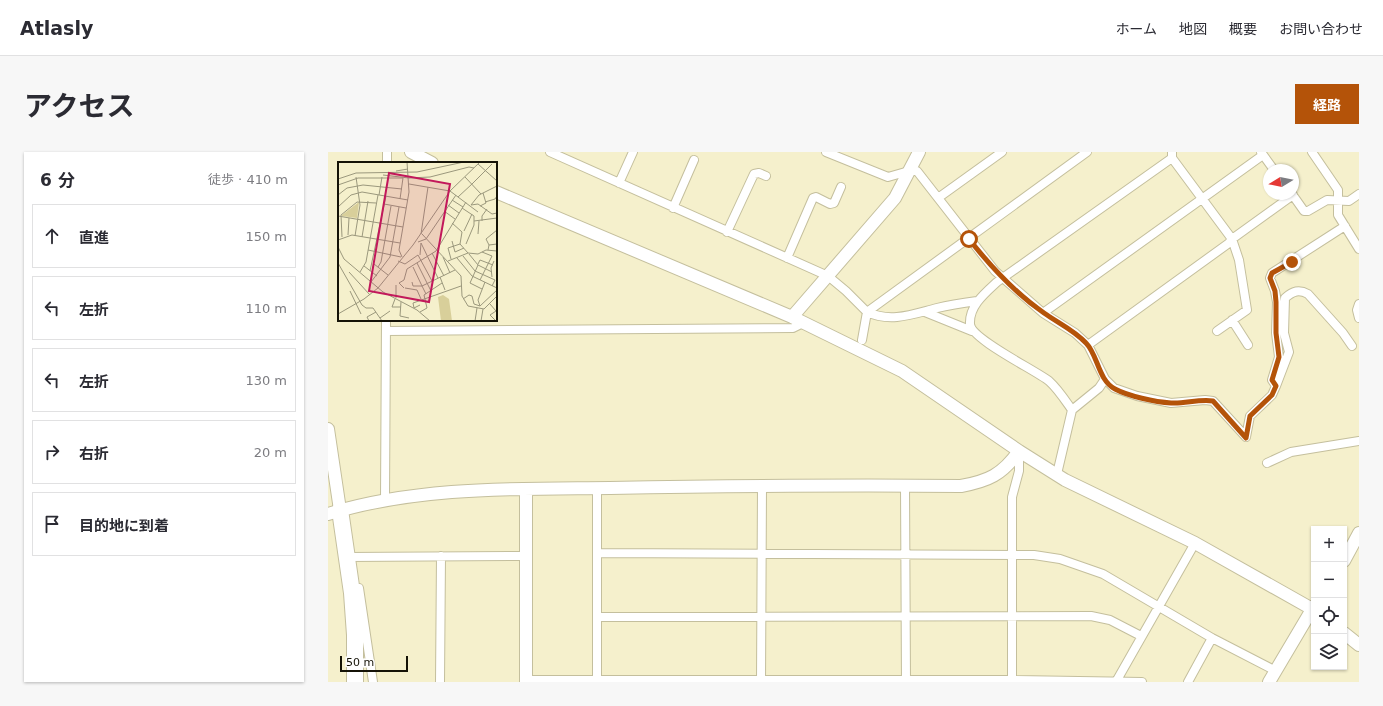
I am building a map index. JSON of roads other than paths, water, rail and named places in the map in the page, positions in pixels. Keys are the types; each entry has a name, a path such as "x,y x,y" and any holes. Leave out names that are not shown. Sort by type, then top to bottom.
{"highway":[{"path":"334,512 346,556 352,593 355,635 355,682"}],"street":[{"path":"411,152 430,162"},
{"path":"550,152 567,156 619,183 673,208 828,276 867,312 875,316 900,317 954,304 977,301"},
{"path":"619,183 633,152"},
{"path":"826,152 888,177 908,171 917,171 969,239 1002,278 1043,313 1075,333 1088,344 1105,379 1114,388 1138,396 1170,403 1205,400 1213,401 1246,438 1250,416 1272,395 1289,352 1284,333 1285,298 1296,291 1302,291 1308,294 1352,346"},
{"path":"792,317 895,198 908,171 920,152"},
{"path":"938,198 1002,152"},
{"path":"862,340 867,312 1087,152"},
{"path":"1312,152 1338,190 1338,215 1359,249"},
{"path":"1043,313 1197,202 1203,200 1262,154 1270,164"},
{"path":"972,331 970,325 977,301 1002,278 1172,155 1232,239 1238,260 1247,310 1217,331"},
{"path":"673,208 694,160"},
{"path":"728,232 754,174 759,173 766,176"},
{"path":"787,258 813,198 830,204 834,202 841,187"},
{"path":"497,192 792,317 902,371 1019,451 1057,474 1195,543 1311,607"},
{"path":"1296,200 1304,211 1308,212 1327,200 1349,201 1359,194"},
{"path":"1088,344 1229,243 1232,239 1285,200"},
{"path":"1276,386 1272,380 1279,357 1276,333 1275,291 1270,278 1272,273 1345,226"},
{"path":"1359,304 1357,310 1359,318"},
{"path":"925,312 972,331 1001,353 1030,368 1050,382 1072,410"},
{"path":"1232,320 1248,345"},
{"path":"385,500 386,321"},
{"path":"386,331 793,328 803,323"},
{"path":"1057,474 1072,410 1099,388 1105,379"},
{"path":"328,429 334,512 385,500 457,491 526,488 905,485 960,486 978,483 991,478 1004,470 1019,451"},
{"path":"1267,463 1291,452 1359,441"},
{"path":"1012,681 1012,497 1019,472 1019,451"},
{"path":"905,485 906,681"},
{"path":"761,681 762,486"},
{"path":"526,488 526,681 1117,680 1142,682"},
{"path":"597,488 597,680"},
{"path":"1347,555 1359,533"},
{"path":"1117,680 1195,543"},
{"path":"597,552 906,555 1012,554 1054,558 1086,567 1103,574 1159,605 1212,638 1276,671"},
{"path":"346,556 525,556"},
{"path":"346,556 356,572 374,682"},
{"path":"440,682 441,556"},
{"path":"1269,682 1311,611"},
{"path":"598,617 1012,618 1091,616 1110,620 1141,636"},
{"path":"1345,634 1359,645"},
{"path":"1188,682 1212,638"}]}
